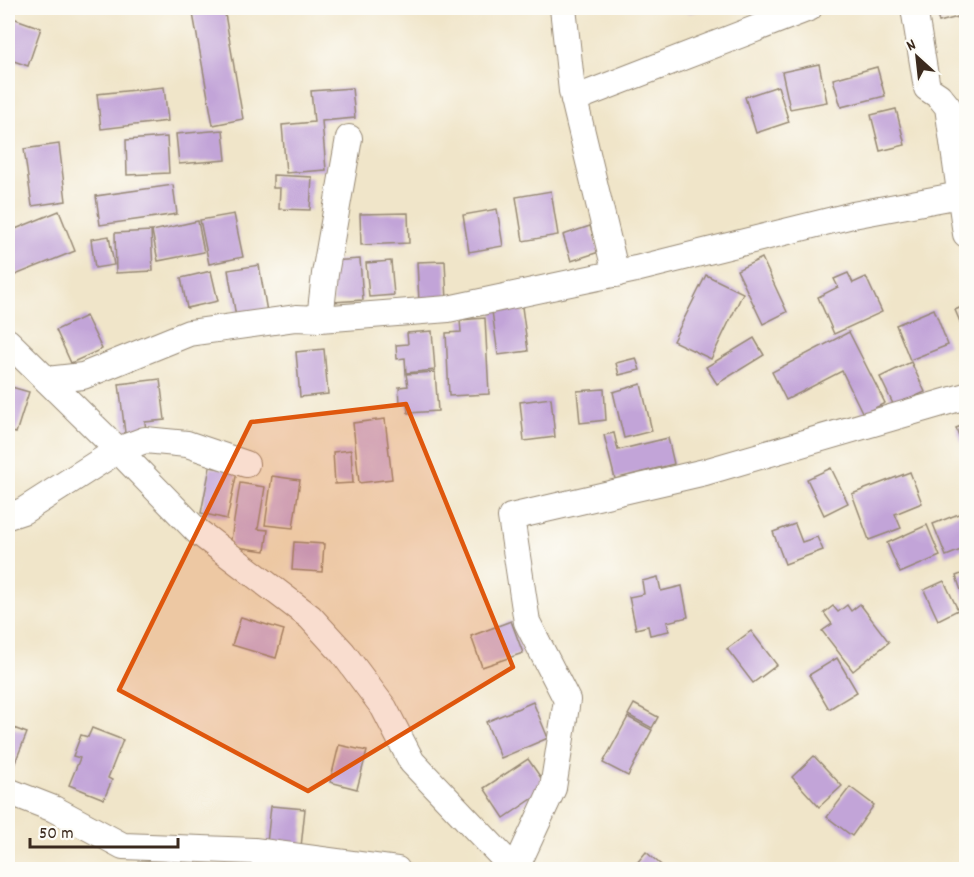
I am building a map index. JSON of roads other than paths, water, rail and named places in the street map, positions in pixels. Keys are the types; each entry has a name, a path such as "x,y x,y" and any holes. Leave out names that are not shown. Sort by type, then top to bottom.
{"street":[{"path":"563,8 574,99 616,274"},
{"path":"574,99 809,8"},
{"path":"914,8 927,88 939,96 948,107 966,234"},
{"path":"320,319 325,274 349,138"},
{"path":"47,380 83,376 189,333 296,318 320,319 448,309 616,274 853,214 960,195"},
{"path":"8,342 197,531 310,617 343,653 384,708 412,762 515,870 553,788 567,700 527,622 512,517 705,472 966,396"},
{"path":"8,516 23,511 118,450 145,440 187,444 246,464"},
{"path":"8,791 54,809 123,846 254,851 397,870"}]}
